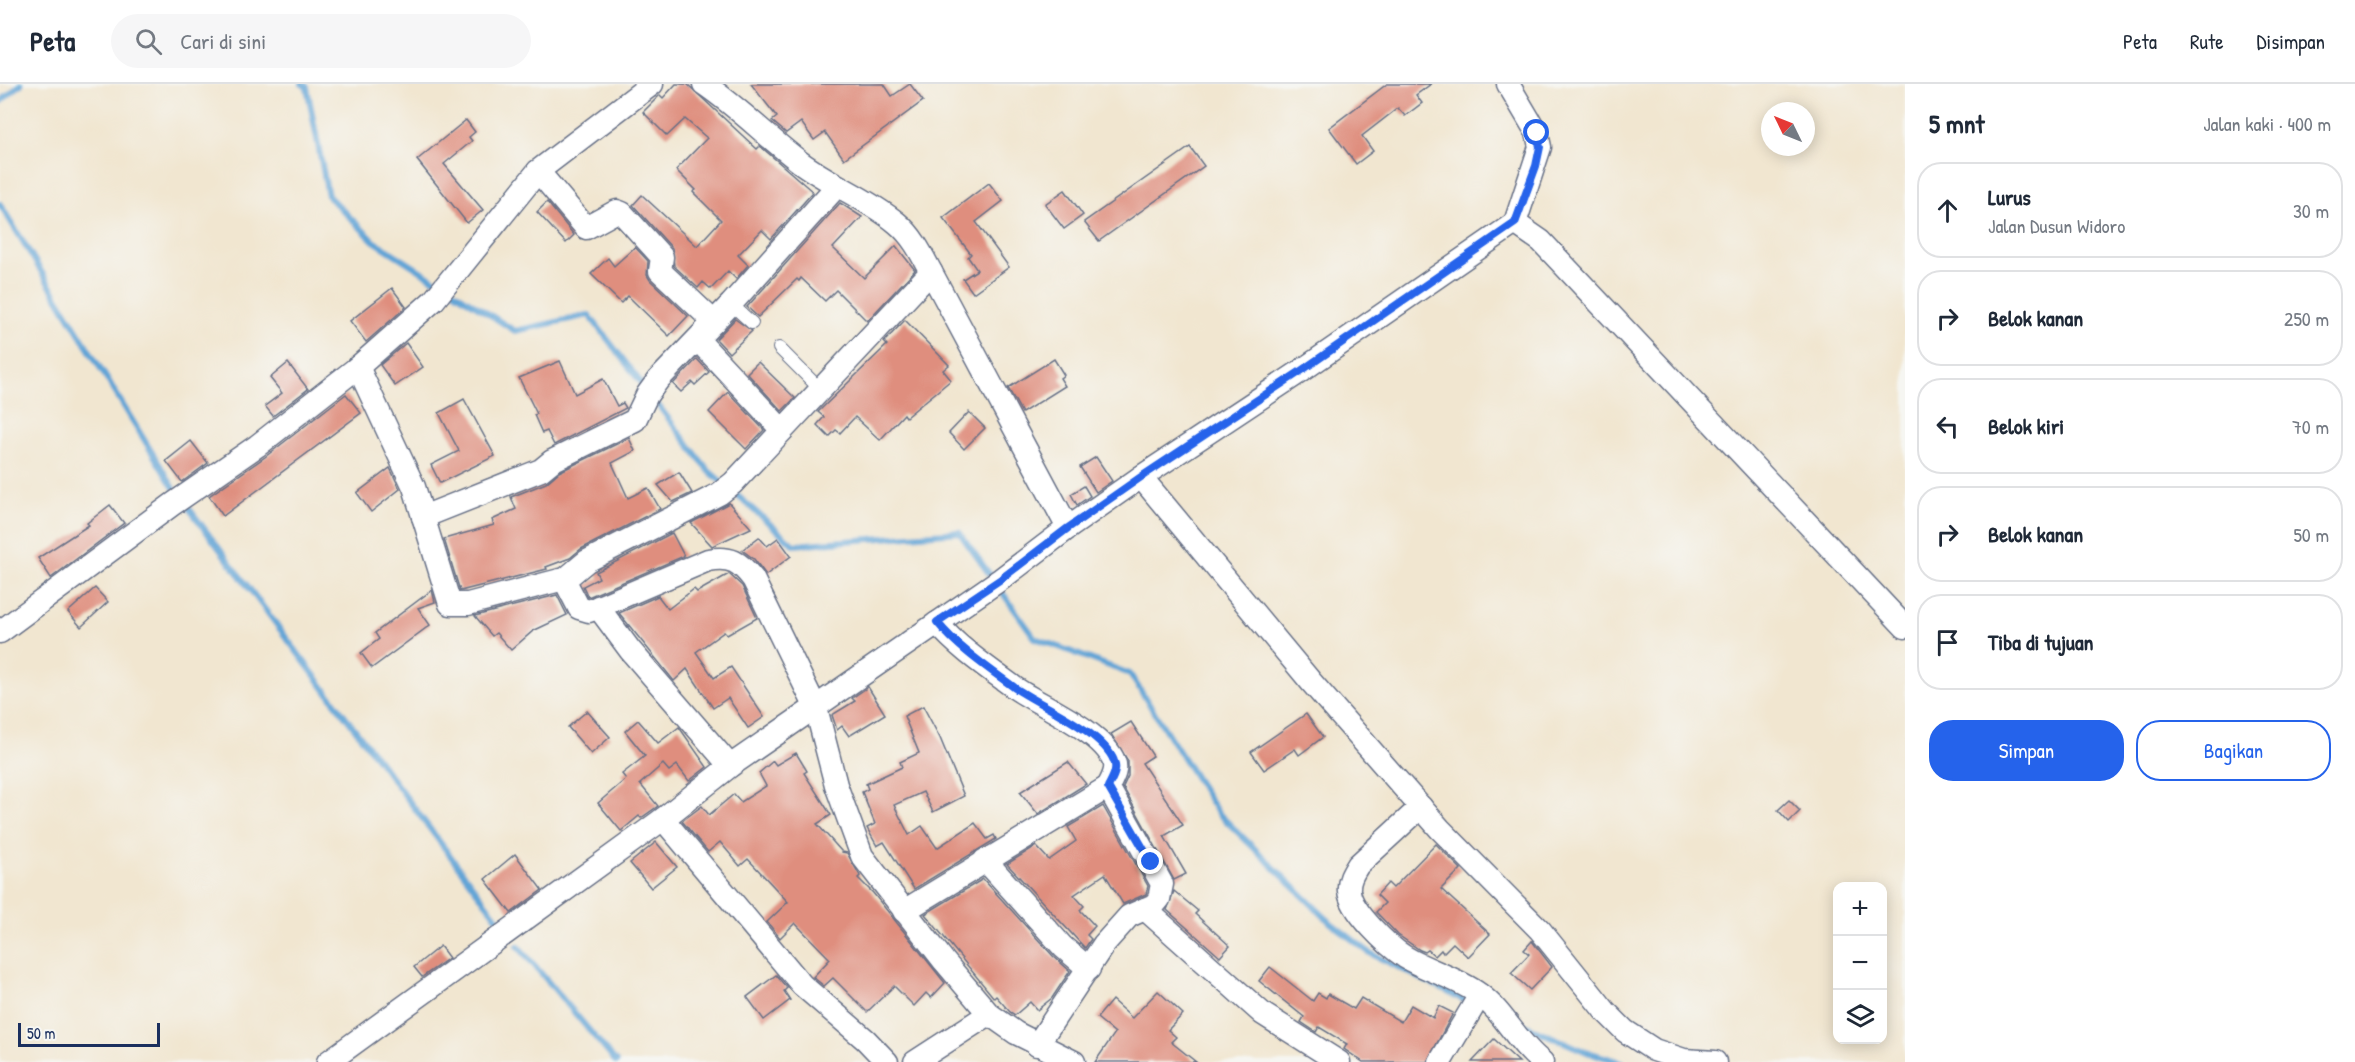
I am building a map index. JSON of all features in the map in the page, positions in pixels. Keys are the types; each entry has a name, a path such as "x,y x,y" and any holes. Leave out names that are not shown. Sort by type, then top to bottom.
{"street":[{"path":"0,632 173,504 257,446 358,367 434,300 538,171 652,84"},
{"path":"704,84 725,98 800,161 836,187 876,208 899,224 917,246 1068,528"},
{"path":"328,1062 663,819 730,766 974,598 1141,477 1298,373 1515,223 1540,147 1537,133 1509,84"},
{"path":"538,171 586,228 617,211 622,213 662,257 660,271 714,322"},
{"path":"423,517 541,470 552,461 635,420 650,391 836,187"},
{"path":"1515,223 1541,241 1905,627"},
{"path":"358,367 399,450 450,604 468,604 563,581 586,561 726,489 931,272"},
{"path":"698,340 782,430"},
{"path":"1141,477 1312,683 1421,807 1540,930 1605,1011 1625,1031 1654,1050 1684,1060 1714,1062"},
{"path":"563,581 579,608 590,610 708,560 728,558 738,562 753,579 816,708 856,846 904,911 989,1014 1037,1045 1074,1062"},
{"path":"598,607 630,650 730,766"},
{"path":"904,911 1108,787 1115,771 1115,763 1096,740 1015,688 956,642 937,622"},
{"path":"1037,1045 1118,926 1129,916 1159,899 1162,884 1108,787"},
{"path":"1421,807 1358,865 1351,877 1349,892 1359,912 1381,937 1405,957 1442,972 1480,995 1542,1062"},
{"path":"663,819 802,985 866,1040 887,1062"},
{"path":"985,860 1063,947 1089,969"},
{"path":"1145,909 1263,1014 1339,1062"},
{"path":"1440,1062 1480,995"},
{"path":"915,1062 989,1014"}],"lane":[{"path":"731,304 752,323"},
{"path":"778,348 820,389"}],"building":[{"path":"676,84 687,84 757,149 760,146 813,192 771,239 762,230 738,255 748,265 736,279 728,271 711,289 703,282 698,288 674,266 672,248 633,205 642,195 697,246 721,220 693,192 696,190 676,170 707,138 685,119 667,136 643,112 660,95 663,98"},
{"path":"751,84 884,84 892,96 910,84 923,101 844,159 825,132 814,140 801,122 786,133 772,121 777,117"},
{"path":"1387,84 1431,84 1416,95 1422,103 1405,116 1398,108 1362,136 1373,151 1356,164 1329,128"},
{"path":"466,120 475,132 469,137 472,141 444,164 483,210 467,223 417,160"},
{"path":"1190,147 1204,166 1099,241 1084,222"},
{"path":"989,183 1003,201 976,222 1009,267 973,293 963,279 977,270 968,257 971,254 943,218"},
{"path":"1065,190 1083,215 1064,229 1045,204"},
{"path":"547,202 574,235 566,243 537,212"},
{"path":"840,203 862,217 833,248 864,278 896,246 915,270 867,321 836,290 825,301 801,278 799,281 797,279 758,317 747,307"},
{"path":"635,247 648,261 647,275 650,280 688,316 669,336 628,296 621,303 591,274 608,258 614,266"},
{"path":"392,288 406,307 366,342 350,321"},
{"path":"735,319 752,331 729,353 716,339"},
{"path":"905,320 949,365 943,370 951,380 906,417 904,414 880,440 855,417 840,433 836,430 829,437 817,425 824,417 818,412 887,345 884,342"},
{"path":"406,343 423,367 395,386 380,365"},
{"path":"697,359 709,372 695,385 692,382 681,392 673,384"},
{"path":"1054,359 1064,375 1060,378 1065,386 1022,413 1008,388"},
{"path":"560,361 575,394 603,379 617,406 623,403 626,408 554,445 547,431 542,433 534,415 537,414 519,378"},
{"path":"758,362 795,398 782,411 747,373"},
{"path":"288,363 308,389 273,416 265,406 282,393 270,378"},
{"path":"728,392 764,430 746,449 709,412"},
{"path":"346,394 361,413 223,516 209,496 265,457"},
{"path":"464,399 495,456 440,483 431,465 459,451 439,413"},
{"path":"969,412 985,428 964,449 949,433"},
{"path":"629,438 635,451 612,463 628,498 648,488 660,509 581,549 570,558 546,567 547,569 460,591 444,539 494,525 492,520 516,509 511,497 546,483 559,472"},
{"path":"191,441 208,463 182,482 166,461"},
{"path":"1096,457 1112,481 1096,492 1080,467"},
{"path":"390,468 400,489 371,512 357,493"},
{"path":"679,472 692,493 673,502 658,485"},
{"path":"1084,486 1090,496 1077,505 1071,494"},
{"path":"729,503 751,528 712,546 691,523"},
{"path":"110,505 124,523 51,578 38,558 89,525 87,523"},
{"path":"672,533 684,556 588,597 583,586 599,578 596,572"},
{"path":"759,537 767,546 778,538 791,556 766,575 754,559 742,550"},
{"path":"729,574 742,586 757,618 727,635 724,632 696,652 714,678 731,667 764,717 748,728 728,698 713,708 687,669 674,681 619,613 658,596 668,609 694,589 697,592"},
{"path":"95,588 108,602 81,627 68,612"},
{"path":"432,590 435,602 418,608 430,625 372,668 361,653 379,639 375,633"},
{"path":"557,595 567,615 533,631 511,650 496,633 492,636 475,616"},
{"path":"868,687 885,714 849,736 842,726 837,730 832,715 855,701 852,698"},
{"path":"923,706 940,738 964,796 933,812 923,792 894,805 909,835 922,826 937,848 975,823 987,839 994,835 996,839 914,889 884,842 877,846 867,828 875,824 862,792 868,789 866,784 902,767 900,762 919,753 904,716"},
{"path":"587,711 610,737 591,754 568,727"},
{"path":"1306,714 1323,737 1299,755 1295,749 1264,770 1251,752"},
{"path":"638,720 658,743 679,727 707,767 689,781 677,765 669,771 663,764 640,784 658,806 641,818 639,816 621,831 598,803 626,779 622,774 645,756 625,731"},
{"path":"1131,722 1153,756 1142,763 1183,825 1164,836 1186,874 1174,880 1123,787 1128,776 1128,761 1111,734"},
{"path":"796,753 807,771 804,773 831,815 817,824 842,852 847,853 860,876 858,878 873,893 945,983 931,998 926,993 914,1006 894,986 867,1012 833,978 824,986 813,977 830,959 795,923 780,938 767,922 788,902 748,859 740,866 720,842 708,852 682,821 702,806 709,815 734,794 741,802 766,786 759,773 773,761 776,765"},
{"path":"1068,762 1086,784 1038,814 1020,792"},
{"path":"1789,800 1800,811 1789,822 1778,810"},
{"path":"1103,806 1148,886 1146,894 1123,904 1105,874 1074,895 1084,906 1080,910 1095,926 1087,935 1091,939 1085,948 1007,864 1036,846 1049,860 1076,841 1068,827"},
{"path":"656,842 677,867 651,888 630,863"},
{"path":"1436,844 1461,869 1441,889 1490,934 1468,957 1453,943 1443,953 1441,950 1435,956 1428,950 1425,952 1420,950 1398,935 1376,912 1385,903 1377,895 1388,883 1393,888"},
{"path":"515,854 542,890 511,913 485,879"},
{"path":"983,879 1053,956 1070,971 1052,998 1037,1010 1030,1002 1015,1015 1010,1012 996,996 994,998 925,914"},
{"path":"1174,891 1198,911 1195,914 1230,946 1220,957 1167,910"},
{"path":"1532,941 1552,967 1530,990 1511,973 1529,954 1524,950"},
{"path":"440,946 449,958 422,977 414,967"},
{"path":"1270,967 1313,1001 1318,993 1326,998 1328,994 1354,1009 1361,998 1401,1022 1411,1005 1433,1018 1439,1006 1453,1013 1427,1062 1363,1062 1344,1049 1347,1044 1319,1027 1316,1032 1301,1022 1304,1017 1259,981"},
{"path":"776,975 787,988 784,991 790,1000 764,1020 747,997"},
{"path":"1158,991 1183,1014 1168,1030 1176,1037 1171,1042 1196,1062 1095,1062 1115,1033 1097,1018 1112,1000 1132,1018"},
{"path":"1494,1039 1519,1062 1472,1062"}],"waterway":[{"path":"0,102 21,84"},
{"path":"302,84 307,87 328,196 374,241 441,284"},
{"path":"0,204 178,495"},
{"path":"450,289 515,331 589,315 645,388"},
{"path":"651,396 709,471 794,545 959,532 993,579"},
{"path":"185,503 500,922"},
{"path":"999,588 1035,638 1130,674 1218,813 1331,923 1370,953 1470,1003"},
{"path":"518,946 616,1062"},
{"path":"1515,1021 1587,1052 1621,1062"}],"route":[{"path":"1151,862 1116,805 1108,787 1115,771 1115,763 1106,750 1096,740 1067,720 1015,688 956,642 937,622 1001,579 1141,477 1298,373 1515,223 1536,166 1540,147 1537,133"}]}
